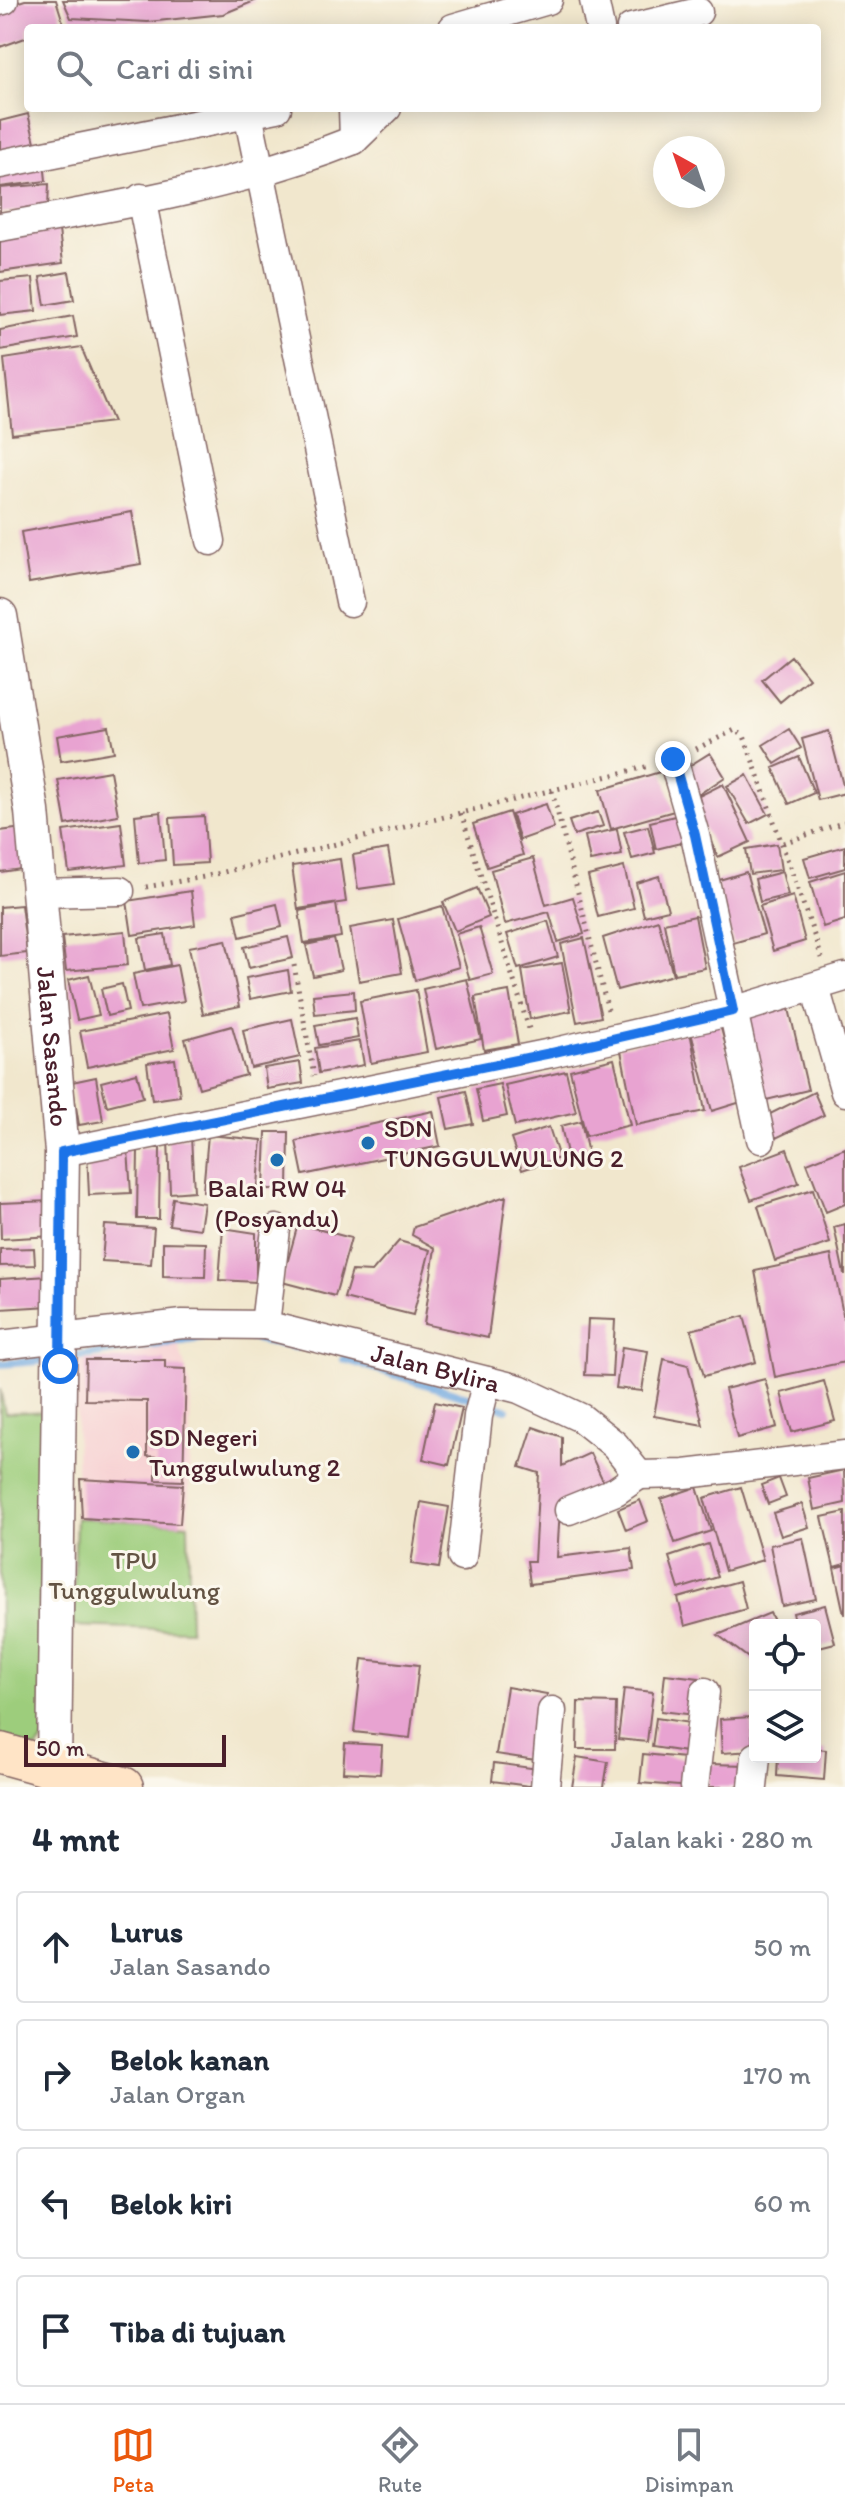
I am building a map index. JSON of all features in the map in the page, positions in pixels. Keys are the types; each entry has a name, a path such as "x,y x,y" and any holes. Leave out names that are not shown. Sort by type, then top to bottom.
{"main road":[{"path":"0,1753 123,1787"}],"street":[{"path":"485,23 548,0"},
{"path":"594,0 599,24"},
{"path":"648,24 698,12"},
{"path":"0,164 258,112"},
{"path":"353,112 354,140"},
{"path":"0,227 260,173 354,140 383,112"},
{"path":"248,114 350,602"},
{"path":"141,198 211,541"},
{"name":"Jalan Sasando","path":"0,616 32,811 62,1152 54,1766"},
{"path":"673,759 695,835 761,1139"},
{"path":"40,893 120,891"},
{"path":"62,1152 615,1038 733,1011 830,982 845,1092"},
{"path":"265,1325 276,1229"},
{"name":"Jalan Bylira","path":"0,1345 60,1352 183,1324 265,1325 482,1398 519,1389 581,1418 615,1445 629,1482"},
{"path":"462,1557 482,1398"},
{"path":"569,1510 629,1482 845,1455"},
{"path":"694,1787 705,1692"},
{"path":"545,1787 552,1711"},
{"path":"753,1787 755,1763"}],"path":[{"path":"120,891 204,877 552,791 673,759 737,731 783,843 830,982"},
{"path":"552,791 615,1038"},
{"path":"461,813 538,1055"},
{"path":"783,843 845,822"},
{"path":"294,965 319,1101"}],"shaded area":[{"name":"SD Negeri Tunggulwulung 2","path":"178,1344 191,1387 188,1524 76,1518 77,1361 124,1357"}],"green space":[{"name":"TPU Tunggulwulung","path":"0,1389 5,1413 51,1411 43,1740 37,1749 0,1741"},
{"name":"TPU Tunggulwulung","path":"76,1518 188,1524 190,1630 73,1626"}],"building":[{"path":"25,0 56,0 64,24 24,24 24,38 0,47 0,8"},
{"path":"63,0 257,0 223,14 148,22 71,18"},
{"path":"28,114 35,142 0,151 0,121"},
{"path":"44,160 46,181 0,187 0,165"},
{"path":"49,184 48,208 0,213 0,188"},
{"path":"59,230 63,263 0,272 0,239"},
{"path":"69,272 74,300 45,305 40,277"},
{"path":"33,278 36,311 0,315 0,281"},
{"path":"73,316 77,337 0,350 0,330"},
{"path":"81,347 113,422 12,434 4,359"},
{"path":"132,512 141,564 29,583 21,532"},
{"path":"791,656 809,678 780,702 762,680"},
{"path":"109,727 114,752 61,761 57,736"},
{"path":"789,729 801,748 775,764 763,745"},
{"path":"829,731 845,793 818,800 802,739"},
{"path":"710,753 725,777 696,796 681,771"},
{"path":"799,757 814,793 789,804 773,768"},
{"path":"110,771 118,815 66,825 58,780"},
{"path":"663,771 674,811 611,829 600,790"},
{"path":"747,775 768,814 749,824 727,786"},
{"path":"723,784 750,842 718,857 691,800"},
{"path":"546,804 554,828 520,840 512,815"},
{"path":"161,812 165,860 139,863 135,815"},
{"path":"509,812 523,855 487,867 473,824"},
{"path":"598,812 603,826 574,835 569,821"},
{"path":"683,814 689,841 656,849 650,822"},
{"path":"204,816 207,863 173,865 170,818"},
{"path":"121,823 126,865 69,872 63,831"},
{"path":"648,826 655,853 632,859 624,832"},
{"path":"23,828 28,868 0,872 0,831"},
{"path":"617,829 622,855 590,861 585,836"},
{"path":"777,844 781,870 750,874 746,849"},
{"path":"845,846 845,868 810,878 804,858"},
{"path":"388,849 394,884 358,889 353,855"},
{"path":"533,858 546,905 573,897 584,934 558,942 549,912 505,924 491,870"},
{"path":"340,859 346,902 298,909 292,866"},
{"path":"624,867 634,908 598,917 588,876"},
{"path":"845,871 845,920 823,927 810,882"},
{"path":"746,872 764,934 733,943 716,881"},
{"path":"782,872 788,895 760,902 755,879"},
{"path":"659,876 668,910 644,916 636,883"},
{"path":"477,888 489,917 455,931 443,902"},
{"path":"191,891 195,925 132,935 127,901"},
{"path":"793,896 805,941 773,951 760,906"},
{"path":"277,904 282,927 240,937 235,914"},
{"path":"336,904 341,937 304,943 299,911"},
{"path":"21,905 27,953 0,956 0,907"},
{"path":"442,906 459,967 415,980 398,919"},
{"path":"695,916 705,968 674,974 664,923"},
{"path":"393,920 402,973 359,981 350,928"},
{"path":"658,920 673,975 617,990 603,938"},
{"path":"548,921 558,957 518,969 507,934"},
{"path":"479,927 493,974 470,980 456,934"},
{"path":"125,931 128,965 66,971 62,937"},
{"path":"165,934 170,965 145,970 139,938"},
{"path":"288,937 293,958 249,968 244,947"},
{"path":"584,938 601,1017 577,1022 561,944"},
{"path":"334,939 341,970 313,976 306,945"},
{"path":"226,940 240,1006 203,1014 189,947"},
{"path":"562,963 571,1011 530,1019 522,970"},
{"path":"177,965 184,1001 140,1009 133,974"},
{"path":"288,970 291,991 250,999 246,978"},
{"path":"89,975 99,1015 77,1020 68,980"},
{"path":"467,979 481,1039 436,1049 423,989"},
{"path":"122,984 128,1011 107,1016 101,989"},
{"path":"416,990 427,1052 371,1063 360,1001"},
{"path":"354,991 355,1010 315,1014 313,995"},
{"path":"509,991 518,1044 484,1050 475,997"},
{"path":"787,1000 808,1090 762,1101 742,1010"},
{"path":"167,1014 174,1049 87,1067 80,1031"},
{"path":"355,1018 358,1038 319,1045 315,1025"},
{"path":"292,1019 300,1057 251,1068 243,1030"},
{"path":"719,1021 741,1102 712,1111 690,1029"},
{"path":"232,1026 246,1075 199,1088 185,1039"},
{"path":"690,1032 705,1111 636,1125 620,1046"},
{"path":"360,1041 364,1065 319,1073 315,1048"},
{"path":"175,1059 180,1096 152,1100 147,1063"},
{"path":"614,1059 630,1125 586,1136 570,1070"},
{"path":"300,1062 303,1083 267,1089 264,1068"},
{"path":"566,1071 576,1112 515,1126 505,1085"},
{"path":"137,1073 143,1097 107,1106 101,1082"},
{"path":"96,1077 103,1121 79,1125 72,1082"},
{"path":"500,1084 507,1116 483,1121 476,1089"},
{"path":"466,1091 473,1124 448,1129 441,1097"},
{"path":"814,1092 824,1115 776,1138 766,1116"},
{"name":"SDN TUNGGULWULUNG 2","path":"433,1111 440,1146 303,1175 296,1141"},
{"path":"581,1121 588,1154 568,1158 561,1126"},
{"path":"549,1127 559,1158 522,1170 511,1139"},
{"name":"Balai RW 04 (Posyandu)","path":"266,1132 289,1132 288,1189 264,1189"},
{"path":"208,1135 262,1140 257,1196 203,1191"},
{"path":"191,1137 194,1191 170,1193 168,1139"},
{"path":"138,1148 160,1148 159,1219 137,1219"},
{"path":"845,1148 845,1204 826,1212 807,1163"},
{"path":"128,1149 131,1193 89,1195 87,1152"},
{"path":"787,1149 799,1183 751,1200 739,1167"},
{"path":"813,1189 830,1243 775,1261 758,1206"},
{"path":"506,1196 488,1338 424,1324 435,1248 412,1235 414,1227"},
{"path":"173,1198 204,1203 200,1229 169,1225"},
{"path":"51,1201 53,1236 1,1239 0,1203"},
{"path":"298,1224 351,1238 335,1296 282,1282"},
{"path":"845,1224 845,1274 844,1274 834,1227"},
{"path":"105,1225 154,1228 151,1264 102,1261"},
{"path":"223,1228 256,1233 256,1282 219,1280"},
{"path":"399,1241 430,1250 413,1315 344,1298 352,1271 372,1272"},
{"path":"163,1242 206,1243 205,1277 163,1276"},
{"path":"34,1248 35,1265 0,1266 0,1249"},
{"path":"831,1255 845,1324 845,1362 775,1377 755,1271"},
{"path":"49,1276 50,1306 0,1309 0,1279"},
{"path":"744,1316 756,1362 704,1376 691,1330"},
{"path":"588,1319 615,1320 612,1376 585,1375"},
{"path":"622,1347 648,1351 642,1391 616,1388"},
{"path":"664,1359 688,1365 703,1425 654,1416"},
{"path":"86,1360 165,1360 165,1368 186,1369 183,1481 156,1480 156,1457 147,1456 147,1401 85,1400"},
{"path":"765,1379 777,1427 737,1438 725,1389"},
{"path":"824,1381 835,1421 792,1432 781,1393"},
{"path":"435,1402 462,1408 449,1465 423,1459"},
{"path":"533,1427 562,1437 562,1466 590,1453 606,1487 560,1509 557,1557 631,1548 634,1570 530,1584 527,1561 534,1561 539,1473 520,1467"},
{"path":"844,1470 845,1503 814,1510 808,1478"},
{"path":"779,1478 786,1497 768,1504 761,1485"},
{"path":"80,1479 183,1485 180,1524 82,1518"},
{"path":"697,1487 711,1531 675,1543 661,1499"},
{"path":"741,1487 763,1560 725,1571 704,1498"},
{"path":"640,1500 648,1521 626,1530 618,1509"},
{"path":"421,1502 449,1507 439,1568 411,1564"},
{"path":"802,1504 809,1527 781,1536 773,1513"},
{"path":"845,1512 845,1564 834,1567 822,1517"},
{"path":"803,1538 816,1599 782,1606 770,1545"},
{"path":"708,1544 718,1577 679,1589 669,1557"},
{"path":"845,1565 845,1614 844,1614 834,1568"},
{"path":"739,1581 746,1609 685,1626 678,1598"},
{"path":"825,1605 835,1643 821,1646 821,1619 794,1619 793,1613"},
{"path":"770,1613 773,1619 756,1619"},
{"path":"749,1622 749,1658 718,1635"},
{"path":"362,1659 419,1665 410,1738 354,1732"},
{"path":"665,1674 699,1678 695,1715 661,1711"},
{"path":"507,1687 547,1694 536,1760 496,1754"},
{"path":"624,1689 653,1692 647,1742 618,1739"},
{"path":"578,1702 616,1703 615,1749 577,1749"},
{"path":"749,1717 749,1751 722,1753 720,1719"},
{"path":"656,1718 690,1723 686,1752 652,1747"},
{"path":"345,1743 382,1745 380,1774 343,1772"},
{"path":"821,1750 826,1750 824,1780 777,1776 778,1763 821,1763"},
{"path":"643,1754 695,1759 692,1787 640,1783"},
{"path":"577,1757 608,1762 604,1787 572,1787"},
{"path":"494,1763 539,1769 537,1787 492,1781"},
{"path":"709,1764 748,1765 747,1787 708,1787"}],"waterway":[{"path":"247,1337 296,1347"},
{"path":"68,1358 201,1338"},
{"path":"344,1359 506,1409"},
{"path":"0,1364 51,1360"}],"place":[{"name":"SDN TUNGGULWULUNG 2","path":"368,1143"},
{"name":"Balai RW 04 (Posyandu)","path":"277,1160"},
{"name":"SD Negeri Tunggulwulung 2","path":"133,1452"}],"route":[{"path":"60,1366 62,1152 551,1053 733,1011 695,835 673,759"}]}
